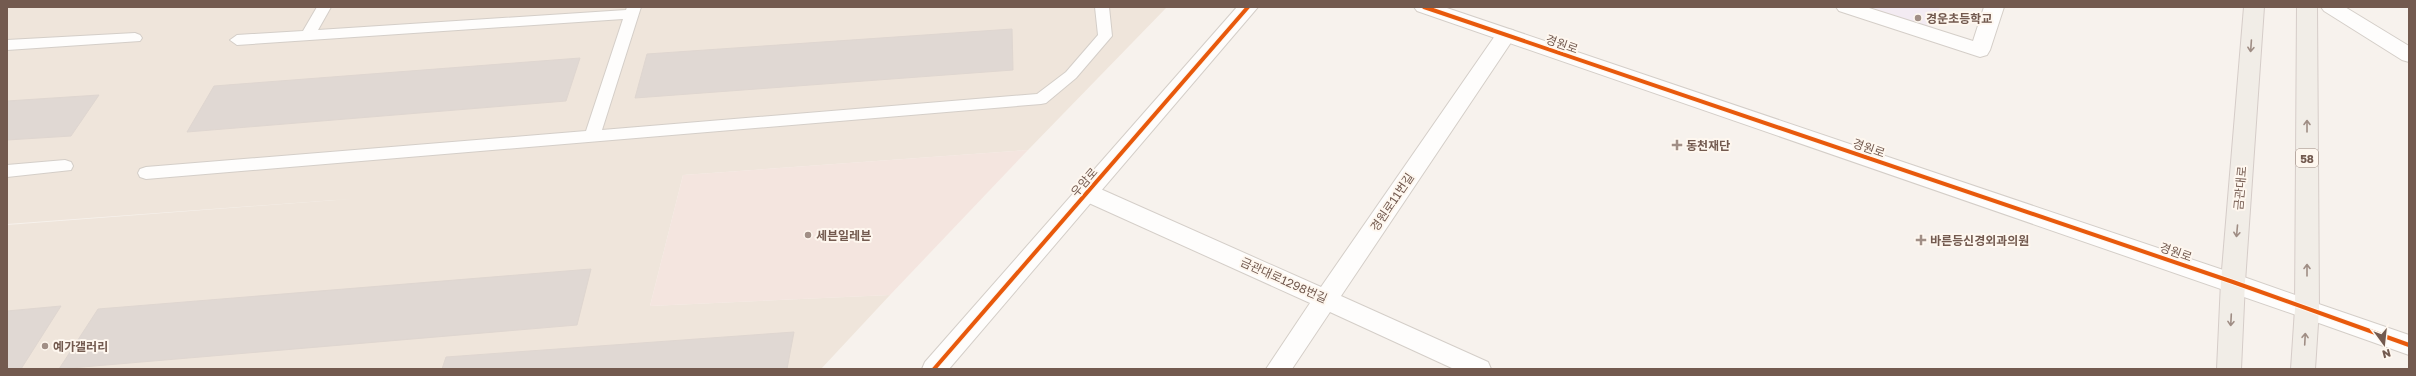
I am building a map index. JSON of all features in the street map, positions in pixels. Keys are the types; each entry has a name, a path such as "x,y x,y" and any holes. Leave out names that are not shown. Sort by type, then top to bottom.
{"main road":[{"name":"금관대로","path":"2229,369 2233,282 2254,7"},
{"name":"58","path":"2303,369 2307,310 2307,7"}],"street":[{"name":"우암로","path":"934,369 1248,7"},
{"name":"경원로","path":"1424,7 2233,282 2307,310 2409,345"},
{"path":"1846,7 1980,50 1994,7"},
{"path":"2330,7 2409,55"},
{"name":"경원로11번길","path":"1278,369 1506,35"},
{"name":"금관대로1298번길","path":"1088,193 1326,298 1479,369"}],"lane":[{"path":"306,36 324,7"},
{"path":"146,173 1041,99 1071,75 1105,36 1102,7"},
{"path":"237,40 633,11 592,136"},
{"path":"7,45 135,38"},
{"path":"7,171 65,166"}],"shaded area":[{"path":"7,7 1167,7 1028,150 683,175 650,306 890,295 821,369 7,369 7,225 363,198 7,224"},
{"name":"경운초등학교","path":"1868,7 1940,7 1932,28"},
{"name":"세븐일레븐","path":"1028,150 890,295 650,306 683,175"}],"building":[{"path":"1012,29 1013,70 635,98 647,54"},
{"path":"580,58 566,101 187,132 214,86"},
{"path":"99,95 71,136 7,140 7,101"},
{"path":"591,269 577,325 59,369 98,309"},
{"path":"61,306 21,369 7,369 7,311"},
{"path":"794,332 787,369 442,369 446,357"}],"cycle path":[{"path":"934,369 1248,7"},
{"path":"1424,7 2233,282 2409,345"}],"place":[{"name":"경운초등학교","path":"1918,18"},
{"name":"동천재단","path":"1677,145"},
{"name":"세븐일레븐","path":"808,235"},
{"name":"바른등신경외과의원","path":"1921,240"},
{"name":"예가갤러리","path":"45,346"}]}
